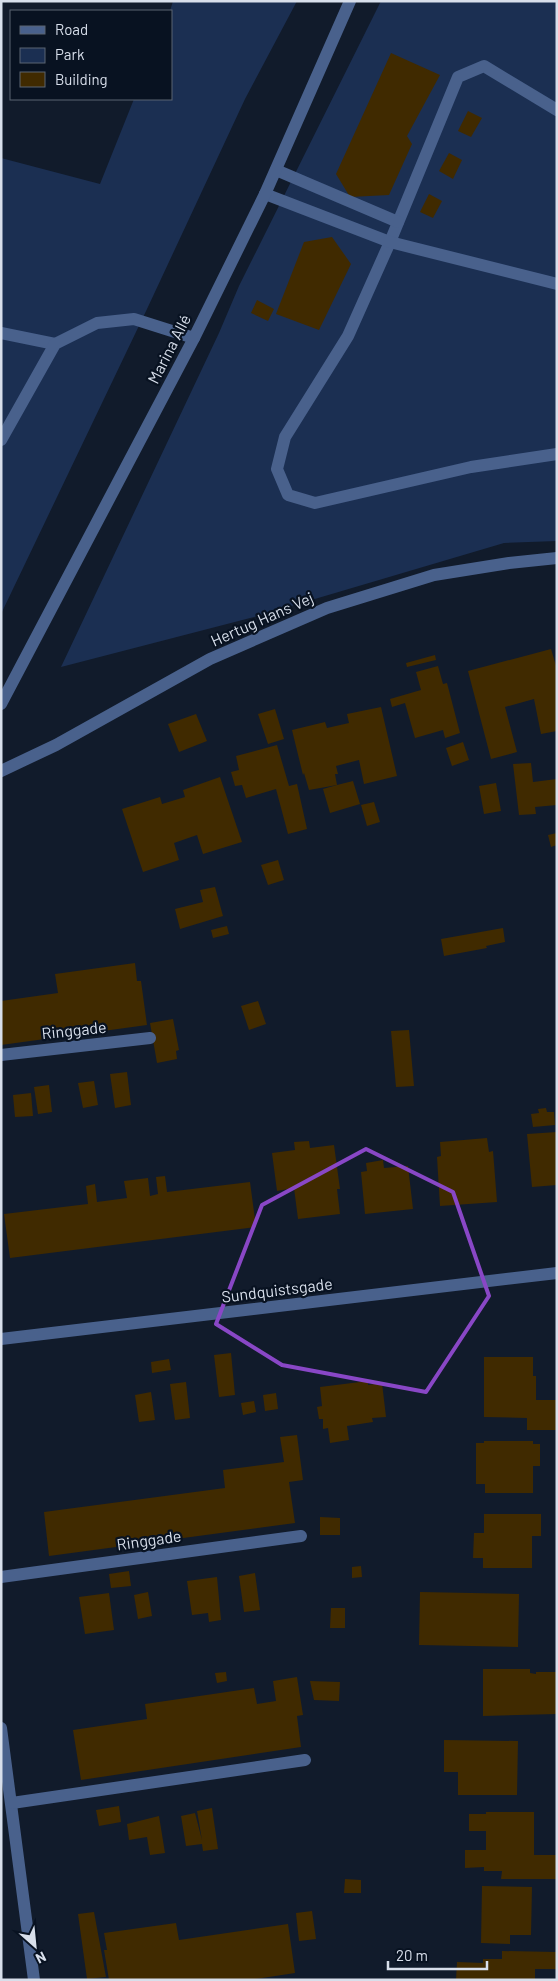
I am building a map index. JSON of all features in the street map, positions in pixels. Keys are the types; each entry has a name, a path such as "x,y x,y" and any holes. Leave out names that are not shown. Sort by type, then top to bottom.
{"street":[{"name":"Marina Allé","path":"1,704 194,338 265,194 350,1"},
{"path":"557,110 484,66 458,77 390,242 348,336 285,437 277,469 288,495 315,503 472,466 557,454"},
{"path":"276,170 398,222"},
{"path":"265,194 390,242 557,284"},
{"path":"1,440 55,344 97,323 134,319 194,338"},
{"path":"1,333 55,344"},
{"name":"Hertug Hans Vej","path":"1,771 56,745 210,659 326,608 434,575 509,563 557,558"},
{"name":"Ringgade","path":"1,1055 150,1038"},
{"name":"Sundquistsgade","path":"1,1338 557,1273"},
{"name":"Ringgade","path":"1,1577 301,1536"},
{"path":"1,1728 34,1980"},
{"path":"12,1803 305,1760"}],"highlighted area":[{"path":"366,1149 453,1192 489,1296 426,1392 282,1365 216,1324 262,1205"}],"green space":[{"path":"173,1 297,1 245,99 1,614 1,158 100,184 134,100 172,100 172,10 170,10"},
{"path":"381,1 557,1 557,541 504,543 254,617 61,667 219,333 239,286"}],"building":[{"path":"391,53 440,75 407,136 412,144 389,195 350,197 336,174"},
{"path":"468,111 482,118 471,137 458,131"},
{"path":"449,153 462,160 453,179 439,171"},
{"path":"429,194 442,201 433,218 420,212"},
{"path":"332,237 351,264 319,330 276,314 304,242"},
{"path":"257,300 274,309 268,321 251,313"},
{"path":"551,649 557,669 557,731 541,734 534,699 505,707 517,752 491,759 468,671"},
{"path":"435,655 436,660 407,667 406,663"},
{"path":"438,666 443,684 447,683 460,733 445,738 443,730 415,738 405,703 392,707 390,699 421,690 416,672"},
{"path":"381,707 397,776 364,784 359,760 336,766 338,774 335,774 337,785 309,790 304,773 303,775 292,730 325,722 327,728 349,723 347,714"},
{"path":"275,709 284,739 268,744 258,714"},
{"path":"196,714 207,741 179,752 168,724"},
{"path":"463,742 469,760 452,766 446,748"},
{"path":"277,745 289,786 297,784 307,829 288,834 276,789 246,798 242,785 235,786 231,772 239,770 236,756"},
{"path":"531,763 533,782 557,779 557,805 535,807 536,814 519,815 513,764"},
{"path":"220,777 242,842 203,854 197,835 174,843 179,860 143,872 122,809 160,797 162,804 185,797 183,790"},
{"path":"353,781 360,804 330,813 323,789"},
{"path":"496,783 501,811 484,814 479,786"},
{"path":"374,802 380,822 367,826 361,805"},
{"path":"557,833 557,845 551,847 548,835"},
{"path":"278,860 284,880 268,885 261,865"},
{"path":"215,887 223,916 180,929 175,909 203,902 200,890"},
{"path":"227,926 229,934 213,938 211,930"},
{"path":"503,928 505,942 486,946 487,948 444,956 441,939"},
{"path":"135,963 137,981 141,981 147,1025 1,1045 1,1001 58,993 55,974"},
{"path":"258,1001 266,1024 249,1030 241,1006"},
{"path":"173,1019 179,1050 176,1051 177,1059 157,1063 150,1023"},
{"path":"409,1030 414,1086 396,1087 391,1031"},
{"path":"127,1072 131,1105 115,1108 110,1074"},
{"path":"94,1081 98,1105 83,1108 78,1083"},
{"path":"49,1085 52,1112 38,1114 34,1087"},
{"path":"31,1093 33,1116 15,1117 13,1095"},
{"path":"546,1108 547,1112 554,1112 555,1125 533,1127 531,1114 539,1113 538,1109"},
{"path":"557,1132 557,1185 532,1187 527,1134"},
{"path":"487,1138 489,1152 493,1151 497,1202 440,1206 437,1157 441,1156 440,1142"},
{"path":"309,1141 310,1148 334,1145 340,1189 337,1189 340,1214 298,1219 294,1188 277,1191 272,1153 295,1150 294,1142"},
{"path":"383,1160 384,1168 408,1166 413,1209 365,1214 361,1172 367,1171 366,1163"},
{"path":"165,1176 167,1192 250,1182 256,1227 10,1258 4,1214 88,1204 86,1186 95,1184 97,1202 127,1198 124,1181 148,1178 150,1196 158,1194 156,1177"},
{"path":"231,1353 235,1395 219,1397 214,1355"},
{"path":"484,1357 533,1357 533,1376 536,1376 536,1400 557,1400 557,1430 527,1430 527,1418 484,1417"},
{"path":"169,1359 171,1370 152,1373 151,1362"},
{"path":"368,1381 368,1385 382,1383 386,1417 372,1418 373,1422 347,1426 349,1440 330,1443 328,1428 323,1429 323,1419 319,1419 317,1407 322,1406 320,1387"},
{"path":"186,1382 190,1418 175,1420 170,1384"},
{"path":"151,1392 155,1420 139,1422 135,1395"},
{"path":"276,1393 278,1409 265,1411 263,1395"},
{"path":"254,1401 256,1412 243,1415 241,1403"},
{"path":"297,1435 303,1480 289,1482 295,1523 49,1556 44,1512 225,1488 223,1470 284,1462 280,1437"},
{"path":"484,1441 533,1441 533,1444 540,1444 540,1466 533,1466 533,1493 485,1493 485,1484 476,1484 476,1443 484,1443"},
{"path":"484,1514 541,1514 541,1536 532,1536 532,1568 483,1568 483,1558 473,1558 474,1533 484,1533"},
{"path":"320,1517 340,1518 340,1535 320,1535"},
{"path":"361,1566 362,1577 352,1578 352,1567"},
{"path":"129,1571 131,1586 111,1588 109,1574"},
{"path":"255,1573 260,1610 244,1612 239,1576"},
{"path":"217,1577 221,1620 209,1622 208,1613 192,1615 187,1581"},
{"path":"148,1592 152,1616 138,1619 134,1595"},
{"path":"420,1592 519,1594 518,1647 419,1645"},
{"path":"109,1593 114,1630 85,1634 79,1597"},
{"path":"331,1608 345,1608 345,1628 330,1628"},
{"path":"483,1669 530,1669 530,1673 536,1674 536,1672 557,1672 557,1714 483,1716"},
{"path":"226,1672 227,1681 217,1683 215,1673"},
{"path":"297,1677 303,1715 297,1716 301,1747 81,1780 73,1730 147,1719 145,1704 254,1688 257,1704 276,1701 273,1681"},
{"path":"310,1681 340,1682 339,1701 314,1700"},
{"path":"444,1740 518,1741 517,1795 458,1795 458,1772 444,1772"},
{"path":"119,1806 121,1822 99,1826 96,1810"},
{"path":"212,1808 218,1849 203,1851 202,1844 186,1846 181,1816 195,1813 202,1840 197,1811"},
{"path":"486,1812 534,1812 534,1855 557,1855 557,1879 501,1879 502,1871 484,1871 484,1867 465,1868 465,1850 486,1850 486,1831 469,1831 469,1814 486,1814"},
{"path":"159,1816 165,1853 150,1855 147,1837 129,1840 127,1824"},
{"path":"345,1879 361,1880 361,1893 344,1893"},
{"path":"482,1886 532,1887 531,1935 510,1935 510,1944 481,1943"},
{"path":"312,1911 316,1939 299,1941 296,1913"},
{"path":"94,1912 106,1977 87,1979 78,1914"},
{"path":"176,1923 179,1940 288,1924 295,1973 249,1980 109,1980 104,1950 107,1950 104,1933"},
{"path":"502,1951 556,1952 556,1969 535,1969 535,1980 456,1980 457,1962 483,1963 483,1959 502,1959"}]}
